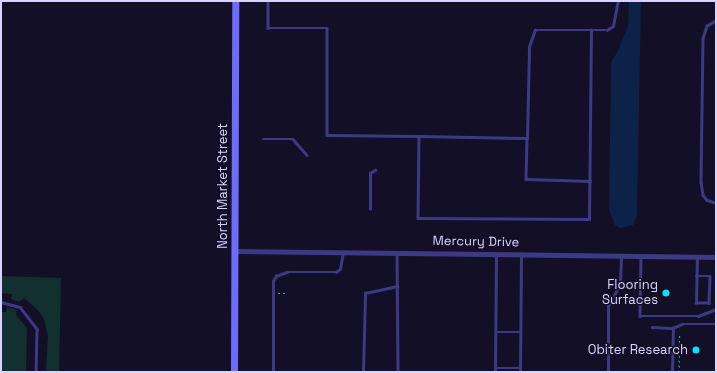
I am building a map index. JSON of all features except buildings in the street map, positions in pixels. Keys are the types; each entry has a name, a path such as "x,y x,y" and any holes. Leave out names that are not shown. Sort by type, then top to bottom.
{"main road":[{"name":"North Market Street","path":"234,372 235,1"}],"street":[{"name":"Mercury Drive","path":"235,251 716,256"}],"lane":[{"path":"268,1 268,28 327,28 327,135 527,138"},
{"path":"590,181 526,179 529,47 535,30 607,30 614,26 618,1"},
{"path":"716,21 707,26 703,38 701,182 703,195 706,200 716,203"},
{"path":"419,136 418,218 589,220 591,30"},
{"path":"263,139 293,139 307,155"},
{"path":"370,209 370,173 375,170"},
{"path":"273,372 273,281 281,274 336,272 342,264 343,251"},
{"path":"397,252 398,372"},
{"path":"495,372 496,253"},
{"path":"520,372 521,254"},
{"path":"608,372 608,306 620,284 621,255"},
{"path":"641,255 640,316 698,316 714,309 709,303 710,276 696,276"},
{"path":"697,256 696,303 709,303"},
{"path":"363,372 365,293 397,286"},
{"path":"1,302 20,307 37,329 36,372"},
{"path":"652,327 673,328 682,324 716,324"},
{"path":"672,372 673,328"},
{"path":"496,332 520,332"},
{"path":"495,368 520,368"}],"path":[{"path":"273,293 287,293"},
{"path":"679,372 680,333"}],"green space":[{"path":"1,276 61,278 59,372 46,372 48,336 44,319 38,310 24,298 19,302 11,299 12,294 1,293"},
{"path":"7,307 17,310 16,315 27,328 26,372 1,372 1,312 6,312"}],"water":[{"path":"629,1 641,1 637,215 633,225 620,228 615,225 609,209 611,62 618,51 628,25"}],"place":[{"name":"Flooring Surfaces","path":"666,293"},
{"name":"Obiter Research","path":"696,350"}]}
